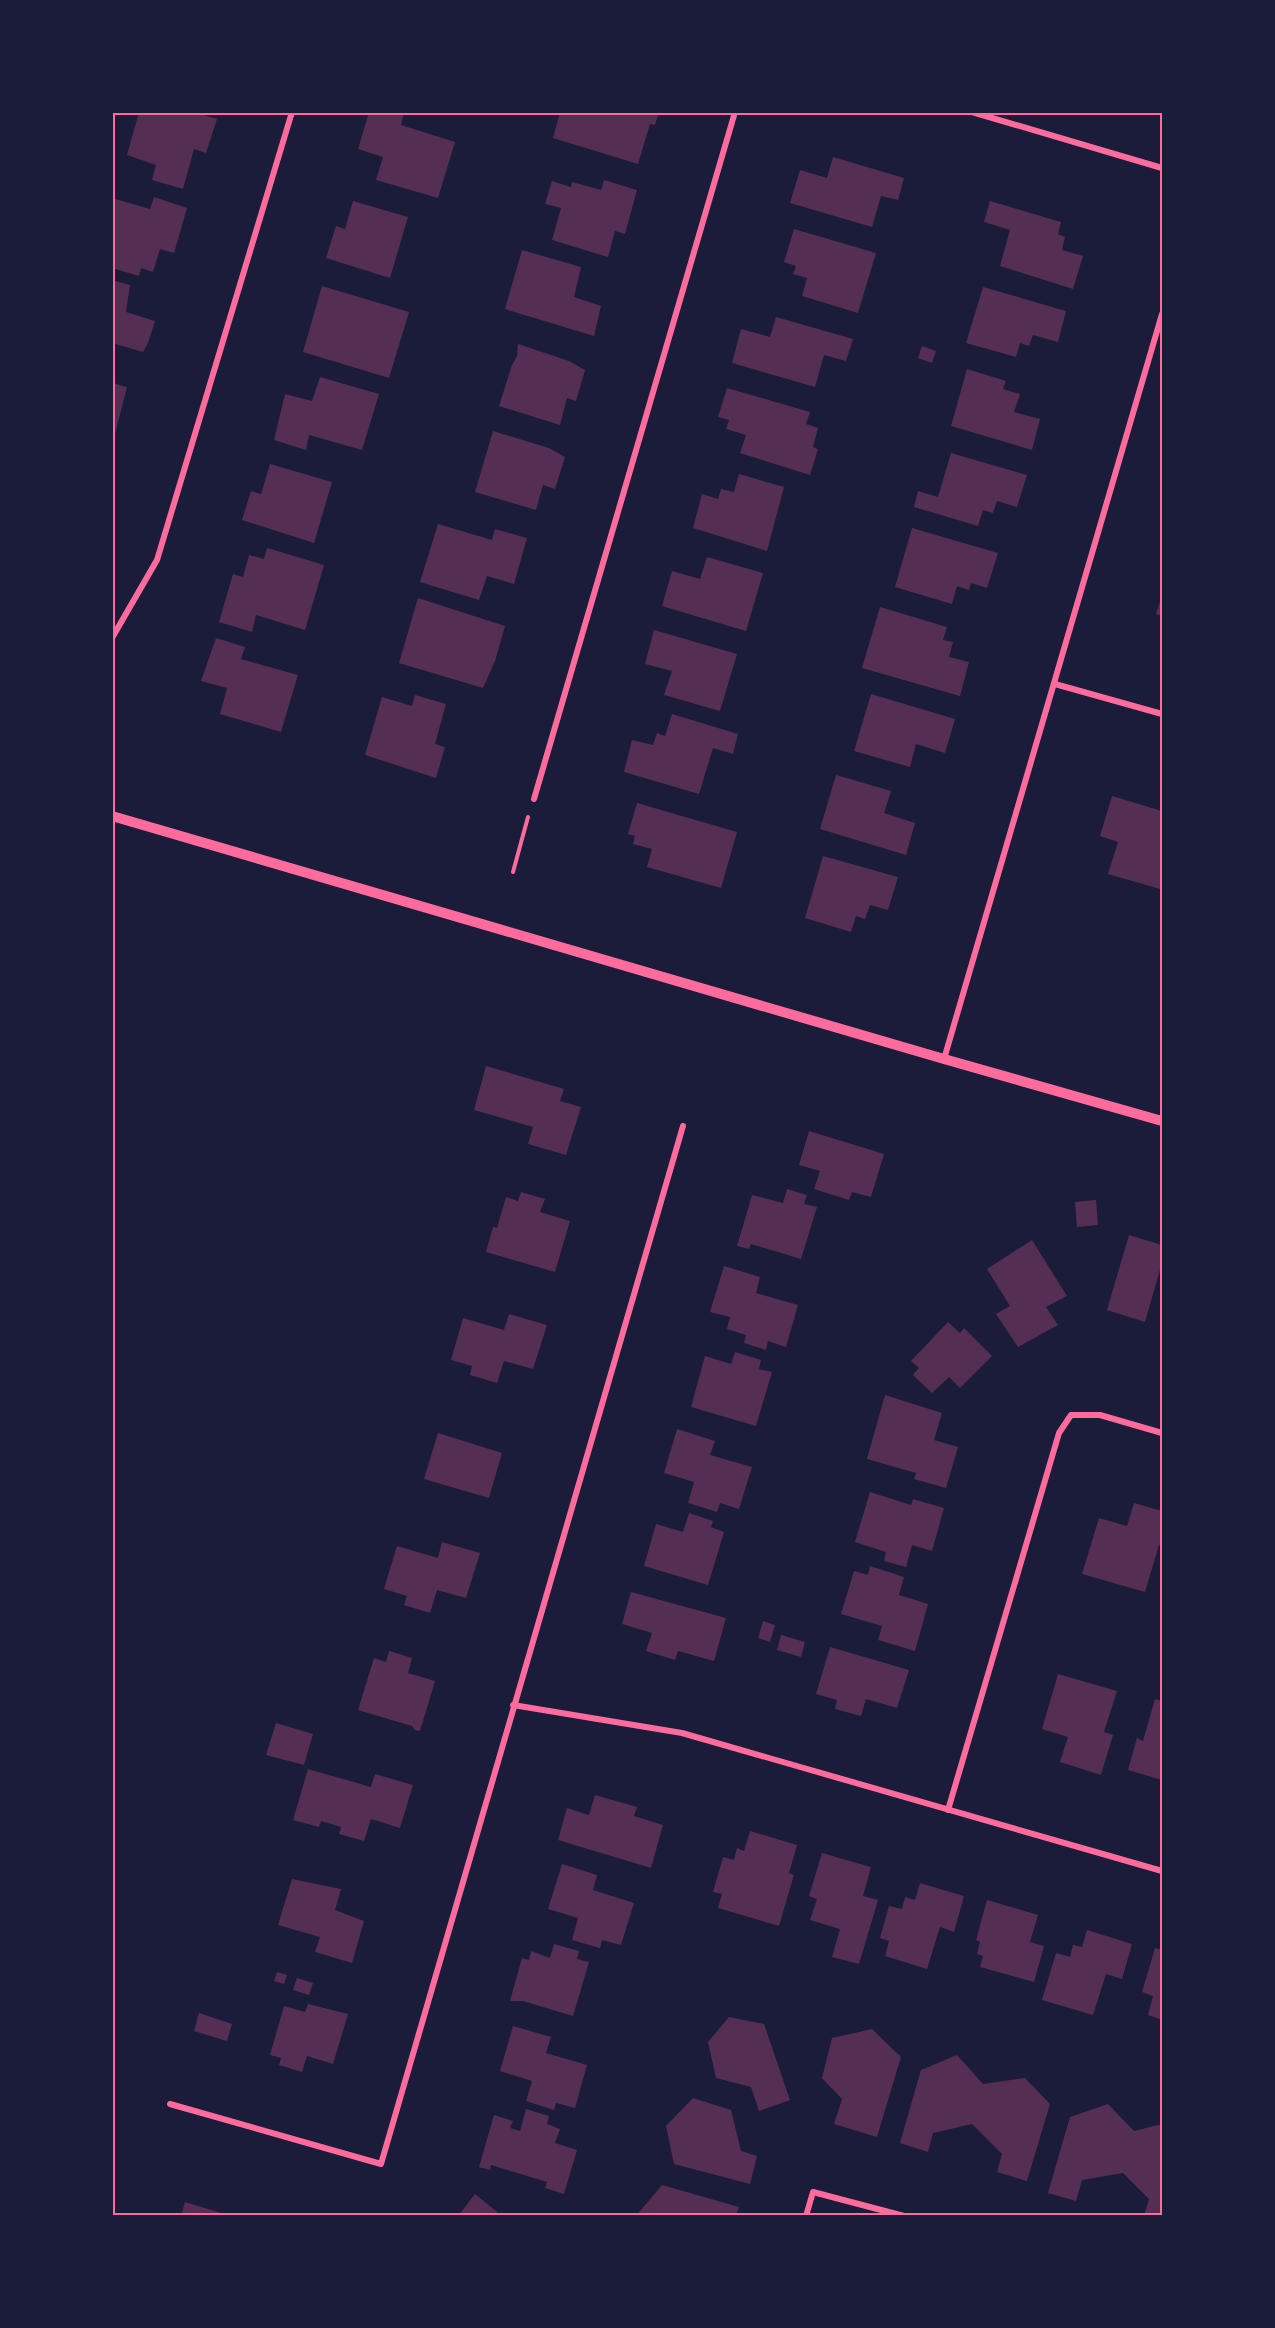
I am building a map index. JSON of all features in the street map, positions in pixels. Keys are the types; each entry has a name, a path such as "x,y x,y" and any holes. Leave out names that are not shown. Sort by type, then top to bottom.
{"street":[{"path":"112,638 157,560 292,112"},
{"path":"534,799 735,112"},
{"path":"972,112 1162,168"},
{"path":"944,1059 1162,314"},
{"path":"1055,684 1162,714"},
{"path":"112,816 1162,1121"},
{"path":"170,2104 381,2164 683,1126"},
{"path":"948,1810 1059,1433 1071,1414 1100,1415 1162,1433"},
{"path":"513,1705 682,1733 1162,1871"},
{"path":"806,2216 813,2192 904,2216"}],"path":[{"path":"513,872 534,799"}],"building":[{"path":"139,112 194,112 217,119 206,153 194,149 183,189 152,180 156,165 127,155"},
{"path":"369,112 404,112 401,125 455,142 438,198 376,180 383,157 358,149"},
{"path":"560,112 659,112 655,125 650,124 638,164 553,138"},
{"path":"833,157 904,178 898,200 881,196 872,227 790,203 800,170 827,178"},
{"path":"604,180 637,190 625,234 615,231 608,257 552,240 561,208 545,204 552,181 571,187 572,182 601,190"},
{"path":"154,197 187,208 174,253 160,249 153,272 141,268 139,276 112,268 112,198 150,209"},
{"path":"353,201 408,217 390,278 326,258 336,226 345,229"},
{"path":"990,201 1061,222 1058,234 1065,237 1062,250 1083,256 1073,289 1000,266 1010,230 984,222"},
{"path":"794,229 876,253 858,313 802,296 807,278 793,274 796,266 784,262"},
{"path":"522,250 581,267 574,297 601,306 594,336 505,309"},
{"path":"112,280 130,285 126,312 155,321 143,352 112,343"},
{"path":"322,286 409,312 389,378 303,352"},
{"path":"983,287 1066,311 1058,342 1033,335 1029,346 1020,343 1016,357 966,343"},
{"path":"776,317 853,339 846,361 824,355 815,387 732,363 741,329 770,337"},
{"path":"518,344 569,361 585,370 576,401 567,398 560,425 499,406 517,356"},
{"path":"922,346 936,351 932,363 918,358"},
{"path":"967,369 1006,381 1003,389 1020,394 1014,412 1040,419 1032,450 951,426"},
{"path":"320,377 379,394 362,450 309,435 306,450 274,440 285,394 312,401"},
{"path":"112,383 127,387 114,438 112,438"},
{"path":"727,388 810,412 806,424 818,428 813,447 818,449 810,475 740,453 746,435 726,429 729,420 718,417"},
{"path":"493,431 549,448 565,457 555,489 543,485 536,510 475,492"},
{"path":"951,453 1027,475 1017,507 997,501 993,513 983,510 978,526 914,507 918,491 938,497"},
{"path":"270,464 332,482 314,543 242,520 251,491 261,494"},
{"path":"739,474 784,487 767,551 693,528 702,494 718,499 721,489 734,492"},
{"path":"438,524 492,540 495,529 527,538 514,584 487,576 479,600 420,582"},
{"path":"912,528 998,553 987,588 971,583 969,590 957,586 952,604 895,587"},
{"path":"267,548 324,565 305,630 256,615 252,632 219,622 233,574 243,577 249,555 264,559"},
{"path":"707,557 763,573 746,631 662,606 672,571 700,579"},
{"path":"1162,595 1162,616 1156,614"},
{"path":"418,598 505,626 495,661 483,688 399,663"},
{"path":"880,607 947,627 943,640 953,642 949,657 969,662 960,696 862,668"},
{"path":"654,630 737,654 720,711 664,695 672,671 645,664"},
{"path":"216,638 245,647 241,659 298,675 281,732 220,714 227,688 201,681"},
{"path":"871,694 955,719 945,753 916,744 910,767 854,751"},
{"path":"415,695 446,704 435,744 445,747 436,778 365,755 382,697 412,706"},
{"path":"672,714 738,734 733,754 713,748 699,794 624,772 632,740 653,745 657,733 665,736"},
{"path":"836,775 891,791 884,813 915,823 906,855 820,829"},
{"path":"1112,796 1162,811 1160,889 1108,874 1118,842 1100,836"},
{"path":"637,803 737,832 721,888 647,867 652,849 633,844 635,836 628,834"},
{"path":"823,856 898,877 888,910 870,905 865,919 856,916 851,932 805,918"},
{"path":"486,1066 564,1089 560,1101 581,1107 566,1155 528,1144 533,1127 474,1110"},
{"path":"809,1131 884,1154 871,1197 852,1192 849,1200 814,1189 820,1171 799,1165"},
{"path":"787,1189 807,1195 804,1204 817,1207 801,1259 751,1244 749,1249 737,1246 752,1195 783,1203"},
{"path":"521,1192 545,1199 540,1212 570,1221 555,1272 486,1252 493,1227 497,1228 506,1197 518,1201"},
{"path":"1096,1200 1098,1225 1077,1227 1075,1202"},
{"path":"1129,1235 1162,1245 1162,1263 1145,1322 1107,1310"},
{"path":"1032,1240 1067,1296 1046,1307 1058,1325 1018,1347 996,1314 1010,1306 987,1269"},
{"path":"724,1266 760,1277 756,1293 798,1305 786,1347 768,1341 766,1350 744,1343 746,1335 727,1329 730,1317 710,1312"},
{"path":"509,1314 547,1325 533,1369 504,1361 497,1383 470,1375 472,1366 451,1360 463,1318 504,1330"},
{"path":"948,1322 960,1333 964,1328 992,1356 960,1388 949,1377 932,1393 913,1375 919,1368 911,1361"},
{"path":"735,1352 761,1360 759,1369 772,1372 756,1426 691,1407 705,1356 731,1364"},
{"path":"885,1395 942,1413 934,1440 958,1447 946,1488 914,1479 916,1473 867,1459"},
{"path":"677,1429 715,1441 710,1455 752,1467 739,1509 720,1503 717,1512 688,1503 694,1482 664,1473"},
{"path":"438,1433 502,1453 489,1498 424,1479"},
{"path":"870,1492 911,1505 913,1499 944,1508 932,1551 912,1545 906,1567 884,1561 886,1552 855,1542"},
{"path":"1134,1503 1162,1511 1162,1546 1159,1545 1145,1592 1082,1574 1099,1518 1127,1526"},
{"path":"689,1513 713,1521 711,1527 724,1532 708,1585 644,1566 656,1524 683,1532"},
{"path":"442,1542 480,1553 466,1598 437,1590 430,1613 404,1605 407,1596 384,1589 397,1546 438,1558"},
{"path":"870,1566 904,1577 899,1595 928,1604 915,1651 878,1640 882,1626 841,1614 854,1571 868,1575"},
{"path":"631,1592 726,1618 714,1661 678,1651 675,1660 646,1651 652,1633 622,1624"},
{"path":"763,1621 775,1625 770,1642 758,1638"},
{"path":"781,1635 805,1642 801,1657 777,1650"},
{"path":"830,1647 909,1670 897,1708 866,1699 861,1716 835,1709 837,1700 816,1694"},
{"path":"389,1651 412,1658 408,1673 435,1681 420,1731 415,1730 412,1726 358,1710 374,1658 386,1662"},
{"path":"1058,1674 1117,1691 1104,1732 1113,1735 1101,1775 1060,1762 1068,1737 1042,1729"},
{"path":"1155,1699 1162,1701 1162,1780 1128,1770 1137,1738 1143,1741"},
{"path":"276,1723 313,1734 304,1765 266,1755"},
{"path":"308,1769 371,1787 375,1774 413,1785 400,1828 371,1819 364,1841 339,1834 341,1827 321,1821 319,1827 293,1820"},
{"path":"595,1795 637,1807 634,1816 663,1825 651,1868 558,1840 567,1808 589,1815"},
{"path":"750,1831 797,1845 789,1873 794,1875 779,1926 718,1908 722,1894 713,1892 723,1857 734,1860 737,1848 744,1851"},
{"path":"822,1853 871,1867 863,1896 878,1900 859,1964 832,1957 840,1929 810,1920 817,1899 809,1896"},
{"path":"562,1864 597,1875 593,1890 634,1903 621,1945 602,1940 600,1948 572,1940 578,1918 548,1909"},
{"path":"292,1879 341,1889 335,1910 364,1921 352,1963 315,1952 320,1937 278,1925"},
{"path":"920,1883 964,1896 954,1932 940,1927 927,1969 885,1956 889,1941 880,1938 889,1906 902,1909 905,1897 915,1900"},
{"path":"987,1900 1038,1915 1030,1942 1044,1946 1034,1982 980,1967 983,1956 977,1954 980,1942 976,1940"},
{"path":"1087,1930 1132,1944 1122,1979 1106,1974 1093,2015 1042,2000 1056,1953 1070,1957 1073,1945 1082,1947"},
{"path":"554,1944 579,1951 577,1959 589,1962 573,2016 523,2001 510,2001 522,1958 529,1960 531,1951 550,1958"},
{"path":"1155,1948 1162,1950 1162,2020 1148,2015 1153,1996 1142,1992"},
{"path":"277,1972 287,1975 284,1984 274,1981"},
{"path":"297,1978 313,1983 309,1995 293,1990"},
{"path":"308,2004 348,2014 333,2064 307,2056 302,2072 279,2065 281,2058 270,2055 284,2006 305,2012"},
{"path":"199,2013 232,2024 227,2041 194,2031"},
{"path":"729,2017 764,2024 790,2100 759,2111 751,2087 716,2078 708,2042"},
{"path":"513,2026 551,2037 546,2053 587,2065 575,2108 556,2103 554,2110 526,2101 532,2081 500,2071"},
{"path":"872,2029 901,2057 877,2137 834,2124 842,2099 822,2078 832,2038"},
{"path":"957,2055 983,2084 1025,2078 1050,2104 1027,2181 997,2172 1002,2154 972,2124 933,2133 928,2152 900,2143 921,2070"},
{"path":"693,2098 731,2110 741,2151 757,2156 750,2184 674,2164 666,2126"},
{"path":"1108,2104 1134,2131 1162,2124 1162,2216 1144,2216 1149,2199 1123,2173 1082,2180 1076,2201 1048,2193 1070,2117"},
{"path":"526,2109 549,2116 547,2124 560,2129 555,2143 577,2150 564,2194 545,2188 547,2182 491,2165 490,2170 479,2167 494,2115 513,2121 510,2128 520,2131"},
{"path":"662,2185 739,2207 736,2216 636,2216"},
{"path":"475,2194 502,2216 458,2216"},
{"path":"185,2202 228,2215 181,2216"}]}
